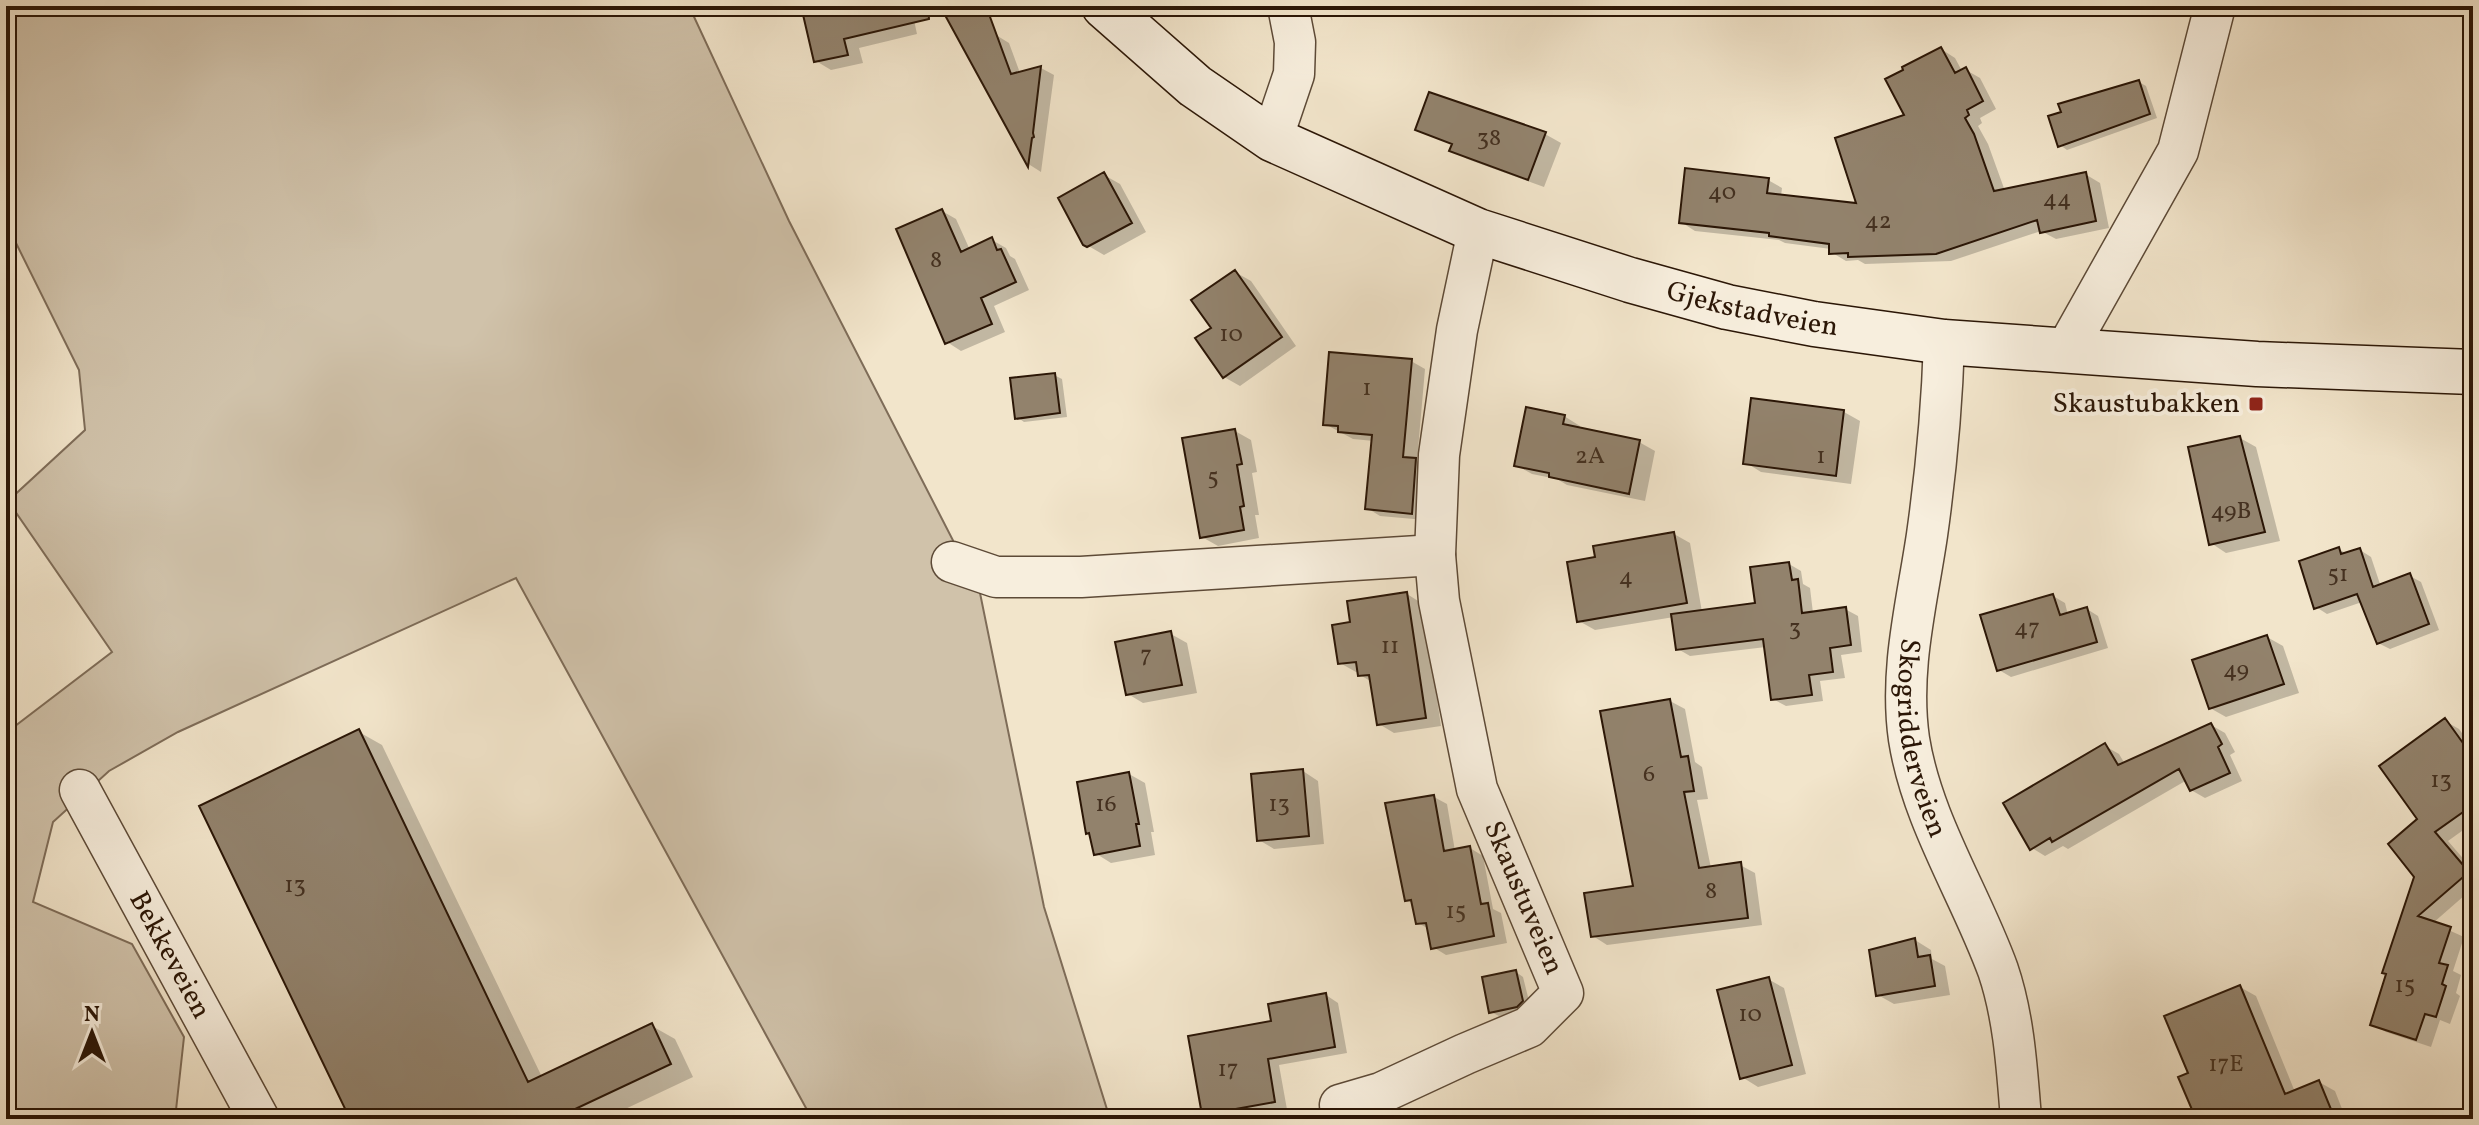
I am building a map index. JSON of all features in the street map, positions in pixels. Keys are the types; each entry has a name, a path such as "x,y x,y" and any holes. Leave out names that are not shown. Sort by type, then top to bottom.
{"street":[{"name":"Gjekstadveien","path":"1104,6 1195,86 1272,139 1478,231 1630,280 1727,307 1814,324 1944,342 2257,364 2473,372"},
{"path":"1272,139 1294,74 1295,42 1288,6"},
{"path":"2065,352 2178,151 2215,6"},
{"name":"Skaustuveien","path":"1340,1105 1381,1093 1529,1027 1563,993 1477,789 1439,601 1435,555 1439,455 1457,330 1478,231"},
{"name":"Skogridderveien","path":"1944,342 1939,443 1907,668 1908,727 1928,809 1999,973 2011,1023 2021,1119"},
{"path":"952,562 996,577 1081,577 1435,555"},
{"name":"Bekkeveien","path":"80,790 259,1119"}],"shaded area":[{"path":"6,6 689,6 789,221 980,593 1044,907 1110,1119 812,1119 516,578 178,732 109,771 53,822 33,902 132,944 184,1037 175,1119 6,1119 6,733 112,652 8,501 85,430 79,370 12,235 14,174 6,151"}],"building":[{"path":"801,6 928,6 929,19 844,39 848,55 814,62"},
{"path":"940,6 986,6 1011,74 1041,66 1028,167"},
{"path":"1941,47 1955,73 1966,67 1983,101 1967,110 1969,115 1965,118 1974,134 1994,191 2086,172 2096,221 2040,233 2037,220 1936,254 1848,257 1848,253 1829,254 1829,244 1769,236 1769,233 1679,223 1685,168 1769,178 1767,193 1856,203 1835,138 1904,115 1885,79"},
{"path":"2139,80 2150,114 2058,147 2048,116 2061,112 2058,104"},
{"path":"1429,92 1546,132 1528,180 1449,151 1452,144 1415,130"},
{"path":"1104,172 1132,223 1087,247 1083,245 1058,198"},
{"path":"942,209 961,252 992,237 1016,282 981,298 992,324 945,344 896,229"},
{"path":"1235,270 1282,337 1223,378 1195,338 1211,328 1191,300"},
{"path":"1329,352 1412,359 1403,457 1416,458 1412,514 1365,509 1372,435 1338,432 1338,426 1323,425"},
{"path":"1055,373 1060,413 1015,419 1010,378"},
{"path":"1751,398 1844,410 1836,476 1743,464"},
{"path":"1526,407 1565,415 1563,424 1640,440 1629,494 1549,477 1549,473 1514,466"},
{"path":"1235,429 1242,464 1237,465 1244,506 1240,507 1244,530 1200,538 1182,438"},
{"path":"2240,436 2265,532 2209,545 2188,447"},
{"path":"1674,532 1687,603 1577,622 1567,562 1595,557 1593,546"},
{"path":"2339,547 2341,554 2360,548 2373,587 2410,573 2429,624 2377,644 2357,594 2314,609 2299,561"},
{"path":"1789,562 1792,580 1798,579 1802,613 1846,607 1851,645 1830,648 1833,672 1809,675 1812,695 1771,700 1763,639 1676,650 1671,614 1755,603 1750,567"},
{"path":"1407,592 1426,718 1377,725 1369,675 1358,676 1356,662 1338,664 1332,625 1350,622 1347,601"},
{"path":"2053,594 2060,615 2087,607 2097,642 1997,671 1980,615"},
{"path":"1171,631 1182,685 1126,695 1115,642"},
{"path":"2267,635 2284,684 2209,709 2192,660"},
{"path":"1670,699 1681,757 1688,756 1694,791 1684,792 1699,868 1741,862 1748,918 1591,937 1584,893 1633,886 1600,711"},
{"path":"2445,718 2473,757 2473,805 2435,832 2469,872 2418,916 2451,927 2439,963 2448,965 2442,984 2446,986 2436,1017 2425,1014 2416,1040 2370,1025 2386,974 2382,973 2414,877 2388,844 2417,819 2379,766"},
{"path":"2211,723 2222,744 2218,747 2230,773 2190,791 2179,769 2052,842 2050,838 2030,850 2003,803 2105,743 2118,765"},
{"path":"359,729 528,1082 652,1023 671,1064 554,1119 350,1119 199,806"},
{"path":"1303,769 1309,836 1257,841 1251,774"},
{"path":"1129,772 1140,846 1094,855 1089,833 1086,834 1077,782"},
{"path":"1434,795 1444,851 1470,846 1481,904 1488,903 1494,936 1431,949 1426,923 1416,924 1411,900 1405,901 1385,803"},
{"path":"1915,938 1918,957 1930,955 1935,986 1876,996 1869,950"},
{"path":"1516,970 1523,1001 1517,1007 1489,1013 1482,977"},
{"path":"1769,977 1792,1065 1740,1079 1717,990"},
{"path":"2240,985 2285,1094 2319,1080 2335,1119 2196,1119 2178,1077 2188,1073 2164,1016"},
{"path":"1326,993 1335,1047 1268,1059 1275,1102 1202,1115 1188,1036 1271,1021 1268,1004"}],"place":[{"name":"Skaustubakken","path":"2256,404"}]}
